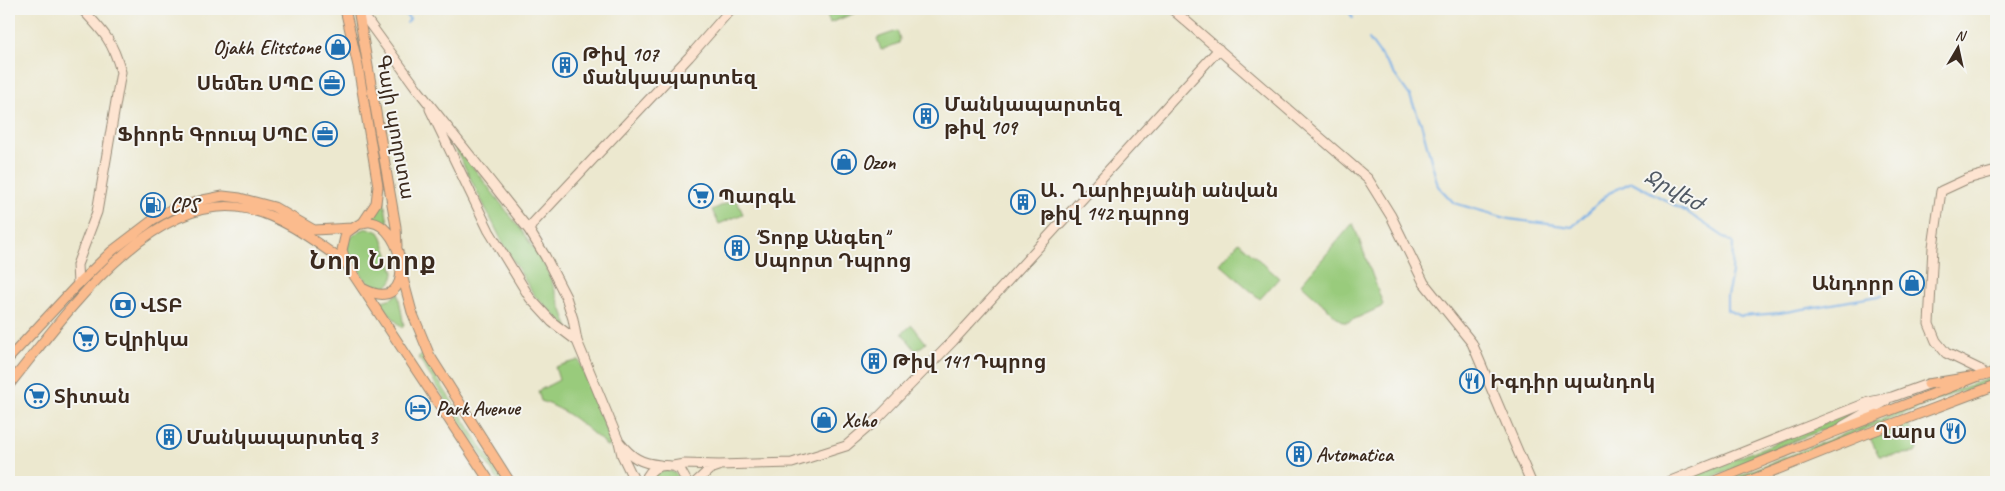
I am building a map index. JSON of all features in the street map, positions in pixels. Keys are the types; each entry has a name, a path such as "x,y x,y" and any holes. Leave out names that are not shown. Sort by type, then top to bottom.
{"main road":[{"name":"Գայի պողոտա","path":"345,9 358,66 378,186 376,203 362,224"},
{"name":"Գայի պողոտա","path":"358,9 396,227 397,251"},
{"path":"9,358 78,284 128,238 154,219 172,209 223,196 240,198 274,207 314,230 352,228"},
{"path":"9,385 58,324 120,258 158,228 188,213 207,207 229,206 248,208 269,215 299,231 347,265"},
{"path":"490,482 347,265 342,250 342,243 346,233 352,228 372,222 383,228 392,238 412,312 430,356 510,482"},
{"path":"364,289 375,295 385,295 394,291 398,286 401,272"},
{"path":"16,350 26,352 29,361"},
{"path":"1712,482 1832,433 1996,372"},
{"path":"1928,384 1953,378 1982,376"},
{"path":"1746,482 1996,385"}],"street":[{"path":"78,284 77,265 97,212 121,72 116,51 104,32 82,9"},
{"path":"358,9 424,98 529,230 548,261 566,297 577,341 619,442 622,455 635,482"},
{"path":"529,230 533,223 689,57 730,9"},
{"path":"1172,9 1368,179 1391,216 1424,283 1472,343 1531,482"},
{"path":"619,442 635,459 644,463 673,466 792,463 846,446 875,421 953,341 1219,49"},
{"path":"424,98 489,231 530,298 552,322 577,341"},
{"path":"1982,376 1981,370 1946,353 1936,341 1929,324 1933,247 1940,191 1966,179 1996,171"},
{"path":"1668,482 1868,402 1892,397 1928,384"},
{"path":"1832,433 1892,397"},
{"path":"645,482 651,471 660,465"},
{"path":"696,482 710,469 719,465"},
{"path":"673,466 680,469 687,482"}],"green space":[{"path":"824,9 865,9 830,23"},
{"path":"897,31 900,39 899,43 881,50 877,38"},
{"path":"456,145 522,231 547,269 569,329 534,295 505,247 454,146"},
{"path":"383,195 389,228 381,221 370,218 379,208"},
{"path":"736,199 743,214 719,224 712,210"},
{"path":"1353,223 1383,304 1381,307 1348,322 1343,322 1301,284"},
{"path":"368,228 379,232 382,237 394,272 390,283 381,288 373,286 366,280 349,256 348,246 351,238"},
{"path":"1239,242 1279,278 1260,299 1220,264"},
{"path":"398,293 404,326 402,328 379,302 392,298"},
{"path":"912,325 926,343 916,351 902,333"},
{"path":"422,355 504,482 499,482 418,357"},
{"path":"579,360 612,445 607,447 574,418 541,401 538,391 559,380 555,367"},
{"path":"1996,376 1996,381 1956,393 1734,482 1723,482 1942,395"},
{"path":"1874,403 1843,422 1766,452 1746,464 1700,482 1678,482"},
{"path":"1908,423 1912,432 1914,431 1919,446 1915,453 1879,456 1870,438"},
{"path":"663,470 674,473 682,482 651,482 654,475"}],"waterway":[{"name":"Ջրվեժ","path":"1347,9 1353,18"},
{"path":"387,15 392,10 400,10 410,19 407,23"},
{"name":"Ջրվեժ","path":"1369,39 1410,96 1421,123 1438,186 1454,203 1509,219 1572,227 1609,193 1632,182 1687,212 1733,243 1732,273 1727,296 1727,310 1741,316 1780,313 1884,295"}],"place":[{"name":"Ojakh Elitstone","path":"338,47"},
{"name":"Թիվ 107 մանկապարտեզ","path":"565,65"},
{"name":"Սեմեռ ՍՊԸ","path":"332,83"},
{"name":"Մանկապարտեզ թիվ 109","path":"926,116"},
{"name":"Ֆիորե Գրուպ ՍՊԸ","path":"325,134"},
{"name":"Ozon","path":"844,162"},
{"name":"Պարգև","path":"701,196"},
{"name":"Ա․ Ղարիբյանի անվան թիվ 142 դպրոց","path":"1023,202"},
{"name":"CPS","path":"153,205"},
{"name":"\"Տորք Անգեղ\" Սպորտ Դպրոց","path":"737,248"},
{"name":"Անդորր","path":"1912,283"},
{"name":"ՎՏԲ","path":"123,305"},
{"name":"Եվրիկա","path":"86,339"},
{"name":"Թիվ 141 Դպրոց","path":"874,361"},
{"name":"Իգդիր պանդոկ","path":"1472,381"},
{"name":"Տիտան","path":"37,396"},
{"name":"Park Avenue","path":"418,408"},
{"name":"Xcho","path":"824,420"},
{"name":"Ղարս","path":"1953,431"},
{"name":"Մանկապարտեզ 3","path":"169,437"},
{"name":"Avtomatica","path":"1299,454"}],"district":[{"name":"Նոր Նորք","path":"373,260"}]}
